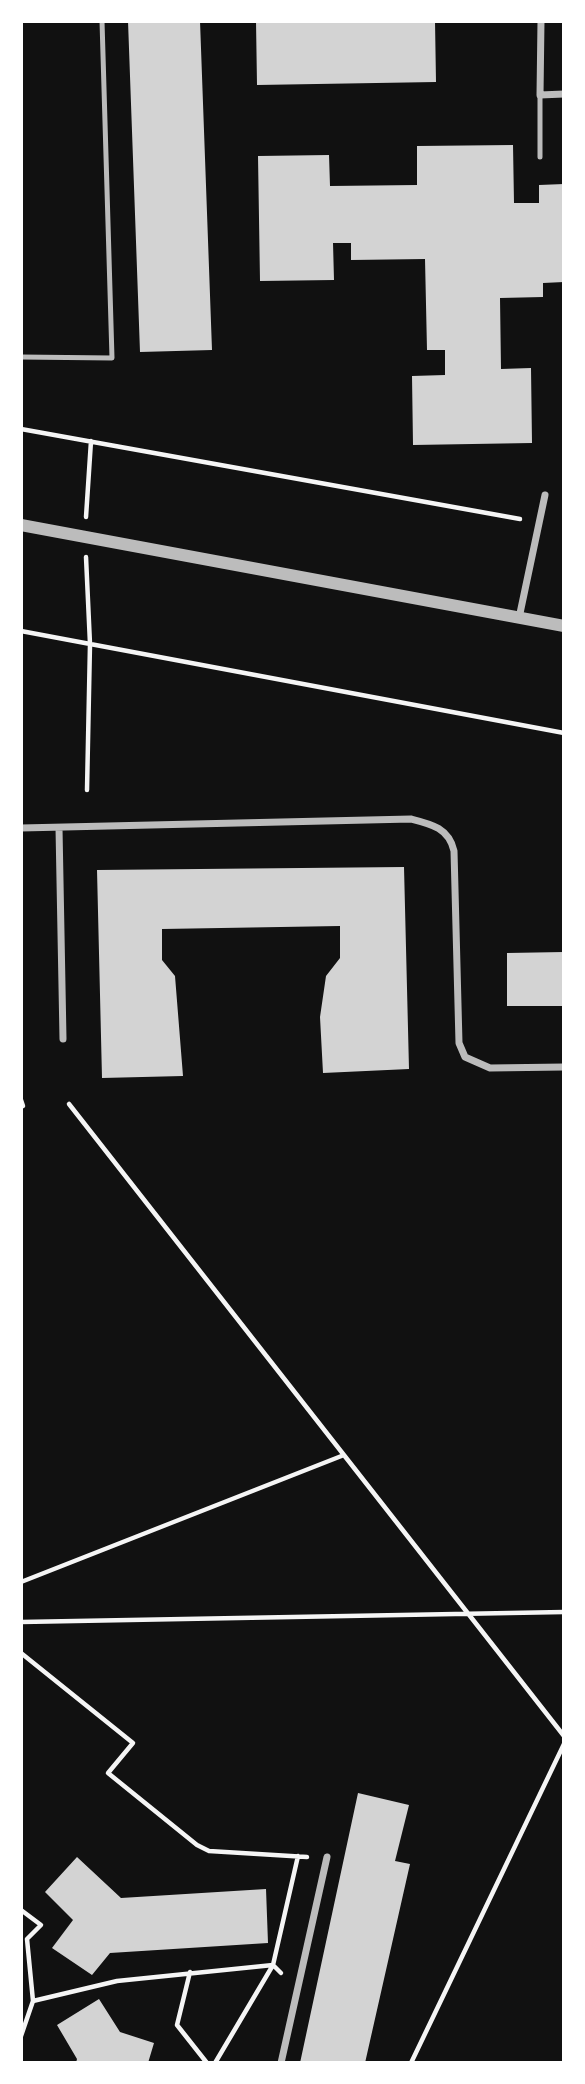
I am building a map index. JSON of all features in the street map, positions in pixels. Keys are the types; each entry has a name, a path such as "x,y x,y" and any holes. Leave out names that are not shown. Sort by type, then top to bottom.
{"street":[{"path":"541,21 540,95 564,94"},
{"path":"519,618 545,495"},
{"path":"21,525 564,626"},
{"path":"21,828 411,819 443,830 452,841 454,850 458,1043 465,1057 490,1068 564,1067"},
{"path":"59,828 63,1039"},
{"path":"281,2063 327,1857"}],"lane":[{"path":"21,358 112,358 102,21"},
{"path":"540,95 540,157"}],"path":[{"path":"21,429 525,520"},
{"path":"86,518 91,441"},
{"path":"86,552 90,644 87,790"},
{"path":"21,631 564,733"},
{"path":"69,1104 564,1736"},
{"path":"21,1582 344,1455"},
{"path":"21,1622 564,1612"},
{"path":"21,1653 133,1743 108,1773 197,1845 209,1851 327,1857"},
{"path":"411,2063 564,1744"},
{"path":"215,2063 273,1965 298,1856"},
{"path":"21,1910 41,1925 27,1939 33,2001 21,2036"},
{"path":"33,2001 117,1981 273,1965 298,1987"},
{"path":"190,1972 177,2025 207,2063"}],"building":[{"path":"128,21 200,21 212,350 140,352"},
{"path":"256,21 435,21 436,82 257,85"},
{"path":"513,145 514,203 539,203 539,185 564,184 564,282 543,283 543,297 500,298 501,369 531,368 532,443 413,445 412,376 445,375 445,350 427,350 425,259 351,260 351,243 333,243 334,280 260,281 258,156 329,155 330,186 417,185 417,146"},
{"path":"404,867 409,1069 323,1073 320,1017 326,976 340,958 340,926 162,929 162,960 175,976 183,1076 102,1078 97,870"},
{"path":"564,952 564,1006 507,1006 507,953"},
{"path":"358,1793 409,1805 395,1861 410,1864 365,2063 300,2063"},
{"path":"77,1857 121,1898 266,1889 268,1943 110,1953 92,1975 52,1948 73,1920 45,1892"},
{"path":"99,1999 120,2032 154,2043 148,2063 76,2063 77,2059 57,2025"}]}
